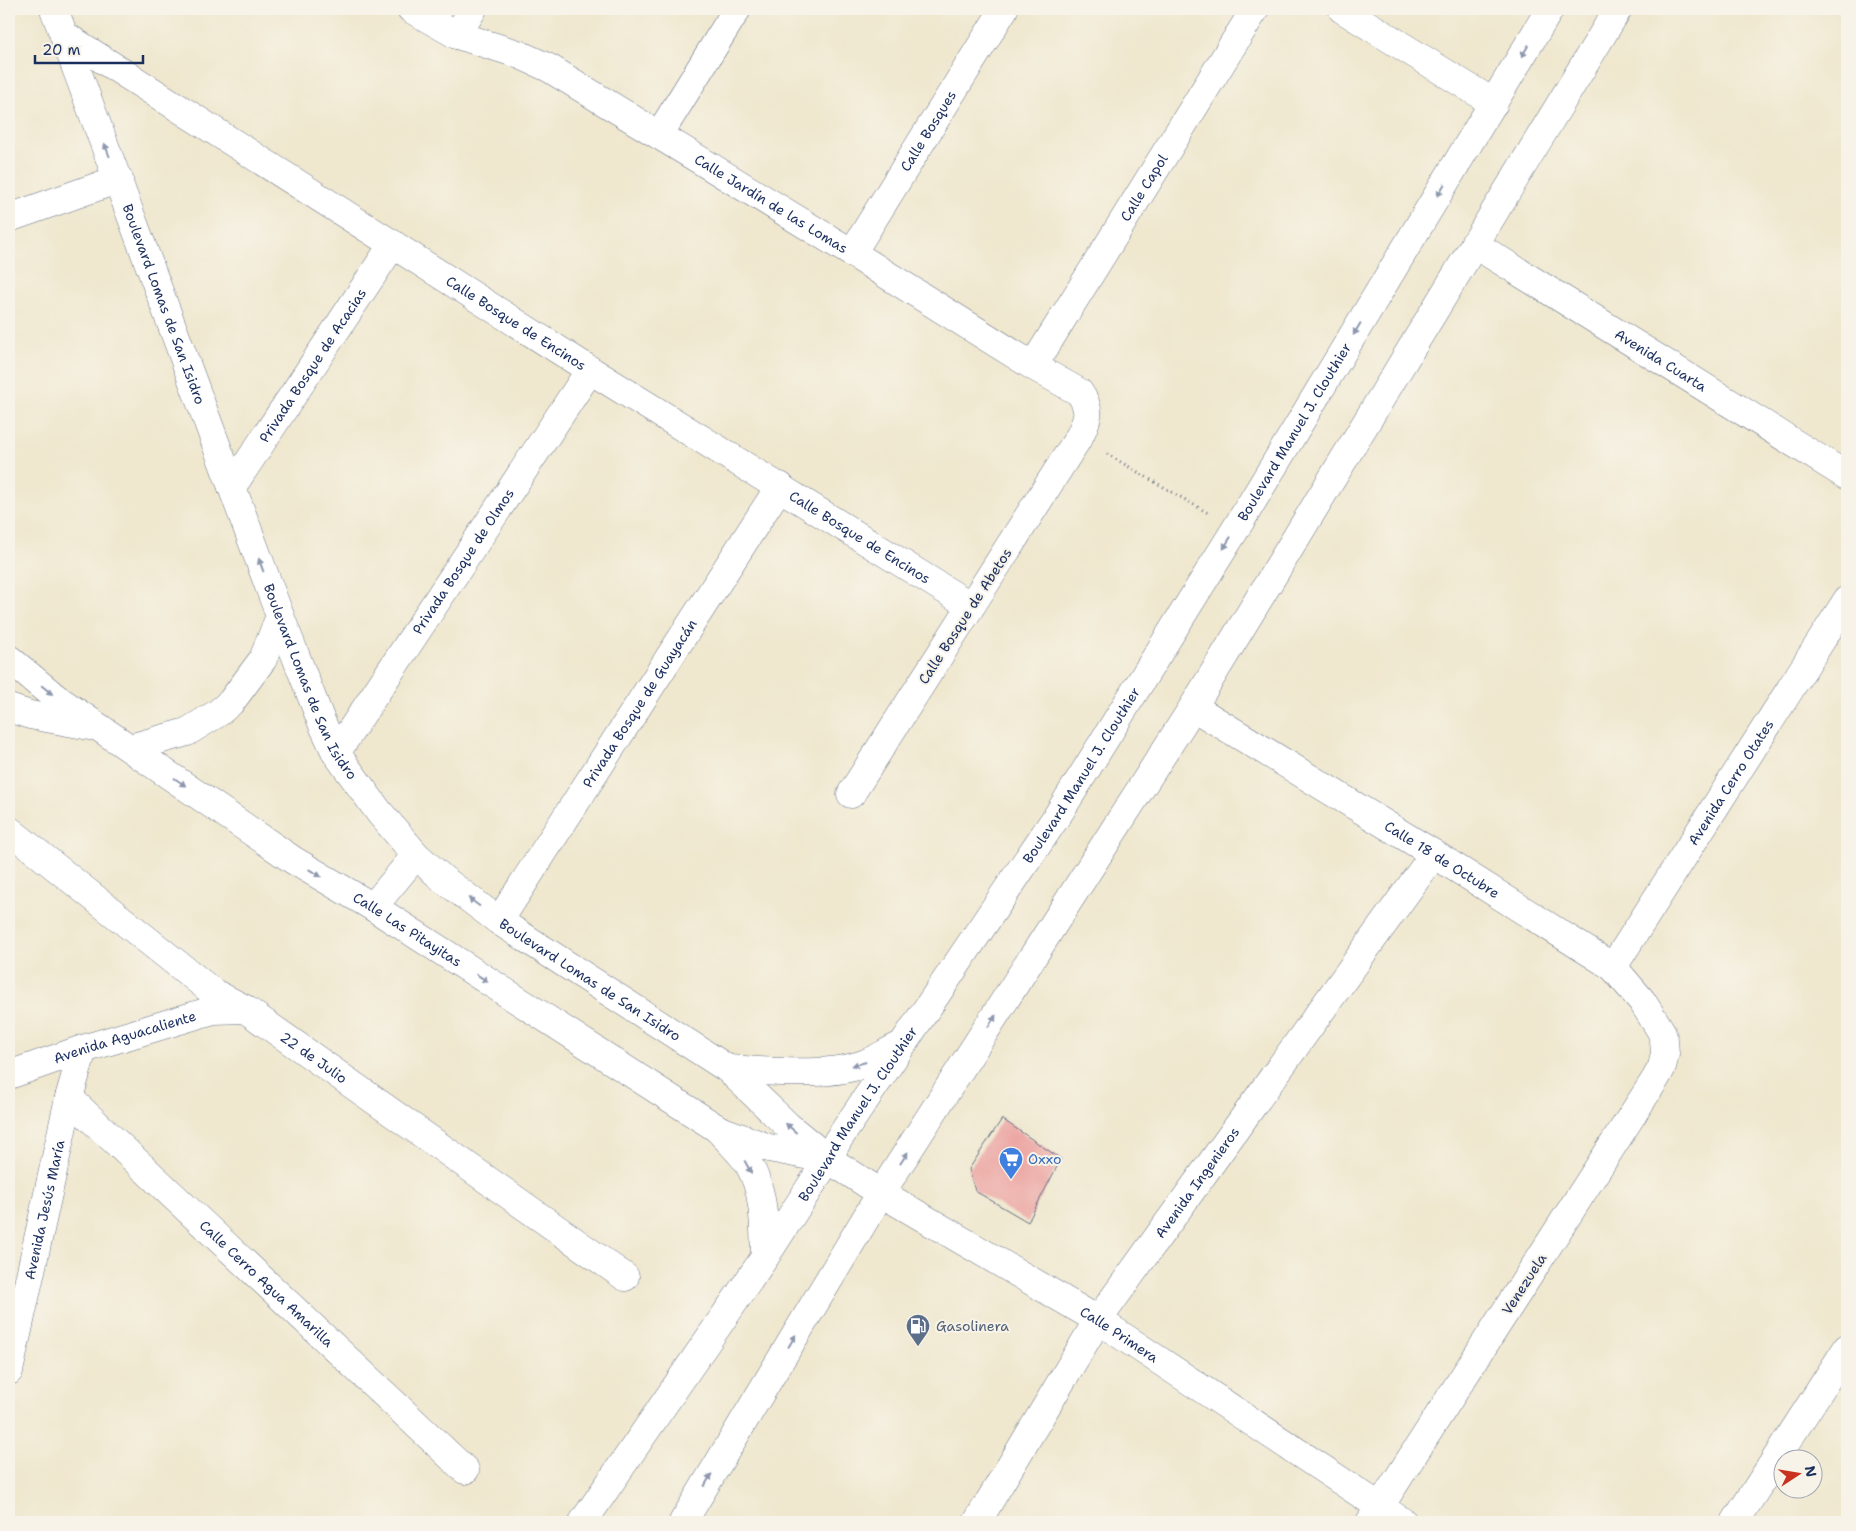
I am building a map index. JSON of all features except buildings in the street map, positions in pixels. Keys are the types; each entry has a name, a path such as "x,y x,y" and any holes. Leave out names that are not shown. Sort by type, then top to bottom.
{"street":[{"name":"Boulevard Lomas de San Isidro","path":"54,9 119,179 280,616 322,723 336,753 379,812 416,855 443,879 499,921 728,1069 788,1126 828,1159"},
{"name":"Calle Jardín de las Lomas","path":"411,9 457,35 518,54 549,68 852,253 1032,366 1079,392 1088,406 1087,421 1079,437"},
{"path":"457,35 473,9"},
{"path":"659,135 738,9"},
{"name":"Calle Bosques","path":"852,253 1004,9"},
{"name":"Calle Capol","path":"1032,366 1255,9"},
{"path":"1342,9 1494,103"},
{"name":"Boulevard Manuel J. Clouthier","path":"583,1522 765,1257 828,1159 838,1140 1059,814 1235,530 1550,9"},
{"path":"683,1522 881,1194 1193,707 1618,9"},
{"name":"Calle Bosque de Encinos","path":"64,35 590,370 971,606"},
{"path":"9,218 119,179"},
{"name":"Privada Bosque de Acacias","path":"232,487 393,244"},
{"name":"Avenida Cuarta","path":"1474,244 1847,476"},
{"name":"Privada Bosque de Olmos","path":"336,753 590,370"},
{"name":"Calle Bosque de Abetos","path":"851,794 1079,437"},
{"name":"Privada Bosque de Guayacán","path":"499,921 780,486"},
{"name":"Avenida Cerro Otates","path":"1613,966 1847,600"},
{"path":"130,748 187,732 218,713 230,702 263,659 280,616"},
{"name":"Calle Las Pitayitas","path":"9,659 56,698 293,860 373,907 718,1130 769,1148 828,1159"},
{"name":"Calle 18 de Octubre","path":"1193,707 1613,966 1642,1001 1661,1031 1664,1040"},
{"path":"9,708 30,715 99,728"},
{"name":"22 de Julio","path":"9,830 214,993 245,1009 626,1277"},
{"name":"Avenida Ingenieros","path":"977,1522 1098,1320 1434,854"},
{"path":"373,907 416,855"},
{"name":"Avenida Aguacaliente","path":"9,1075 82,1049 214,1010 245,1009"},
{"name":"Venezuela","path":"1375,1514 1656,1078 1663,1060 1664,1040"},
{"path":"728,1069 784,1072 832,1071 865,1064 903,1044"},
{"name":"Avenida Jesús María","path":"9,1371 69,1098 82,1049"},
{"name":"Calle Cerro Agua Amarilla","path":"69,1098 465,1470"},
{"path":"718,1130 749,1165 758,1190 763,1215 765,1257"},
{"name":"Calle Primera","path":"828,1159 881,1194 1098,1320 1375,1514 1403,1522"},
{"path":"1735,1522 1847,1348"}],"path":[{"path":"1079,437 1235,530"}],"place":[{"name":"Oxxo","path":"1011,1180"},
{"name":"Gasolinera","path":"918,1347"}]}
